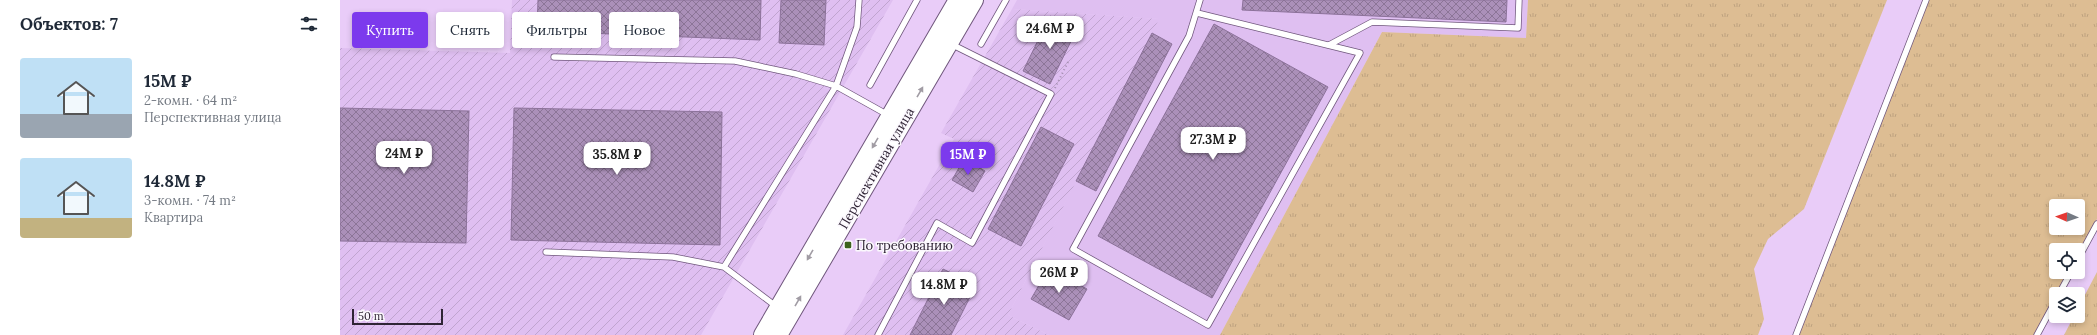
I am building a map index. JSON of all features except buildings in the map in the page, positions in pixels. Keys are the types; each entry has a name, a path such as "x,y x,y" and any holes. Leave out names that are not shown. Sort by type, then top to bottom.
{"main road":[{"name":"Перспективная улица","path":"943,39 958,0"},
{"name":"Перспективная улица","path":"778,335 896,120 943,39 974,0"},
{"name":"Перспективная улица","path":"763,335 896,120"}],"lane":[{"path":"724,267 836,86 857,27 859,0"},
{"path":"870,85 917,0"},
{"path":"981,44 1006,0"},
{"path":"1196,13 1360,53 1208,325 1073,249 1189,36 1196,13 1200,0"},
{"path":"1329,45 1372,22 1518,28 1519,0"},
{"path":"1796,335 1926,0"},
{"path":"878,335 937,223 972,243 1051,94 943,39"},
{"path":"554,57 735,61 796,74 836,86 896,120"},
{"path":"2085,246 2097,224"},
{"path":"546,252 673,257 724,267 779,308"},
{"path":"2037,335 2049,313"}],"path":[{"path":"1051,94 1068,62"}],"shaded area":[{"path":"512,0 893,0 701,335 340,335 340,48 510,53"},
{"path":"1017,0 1528,0 1526,38 1382,32 1220,335 1049,335 1008,315 1158,19 1012,9"},
{"path":"1012,9 1159,19 1008,315 1049,335 843,335 954,139 941,133"}],"green space":[{"path":"1528,0 1887,0 1804,209 1768,239 1754,269 1764,319 1758,335 1220,335 1382,32 1526,38"},
{"path":"1928,0 2097,0 2097,219 2084,243 2049,243 2049,279 2064,279 2060,287 2049,287 2049,307 2034,335 1798,335"},
{"path":"2097,272 2097,335 2064,335 2070,323 2085,323 2085,295"}],"place":[{"name":"По требованию","path":"848,245"}]}
